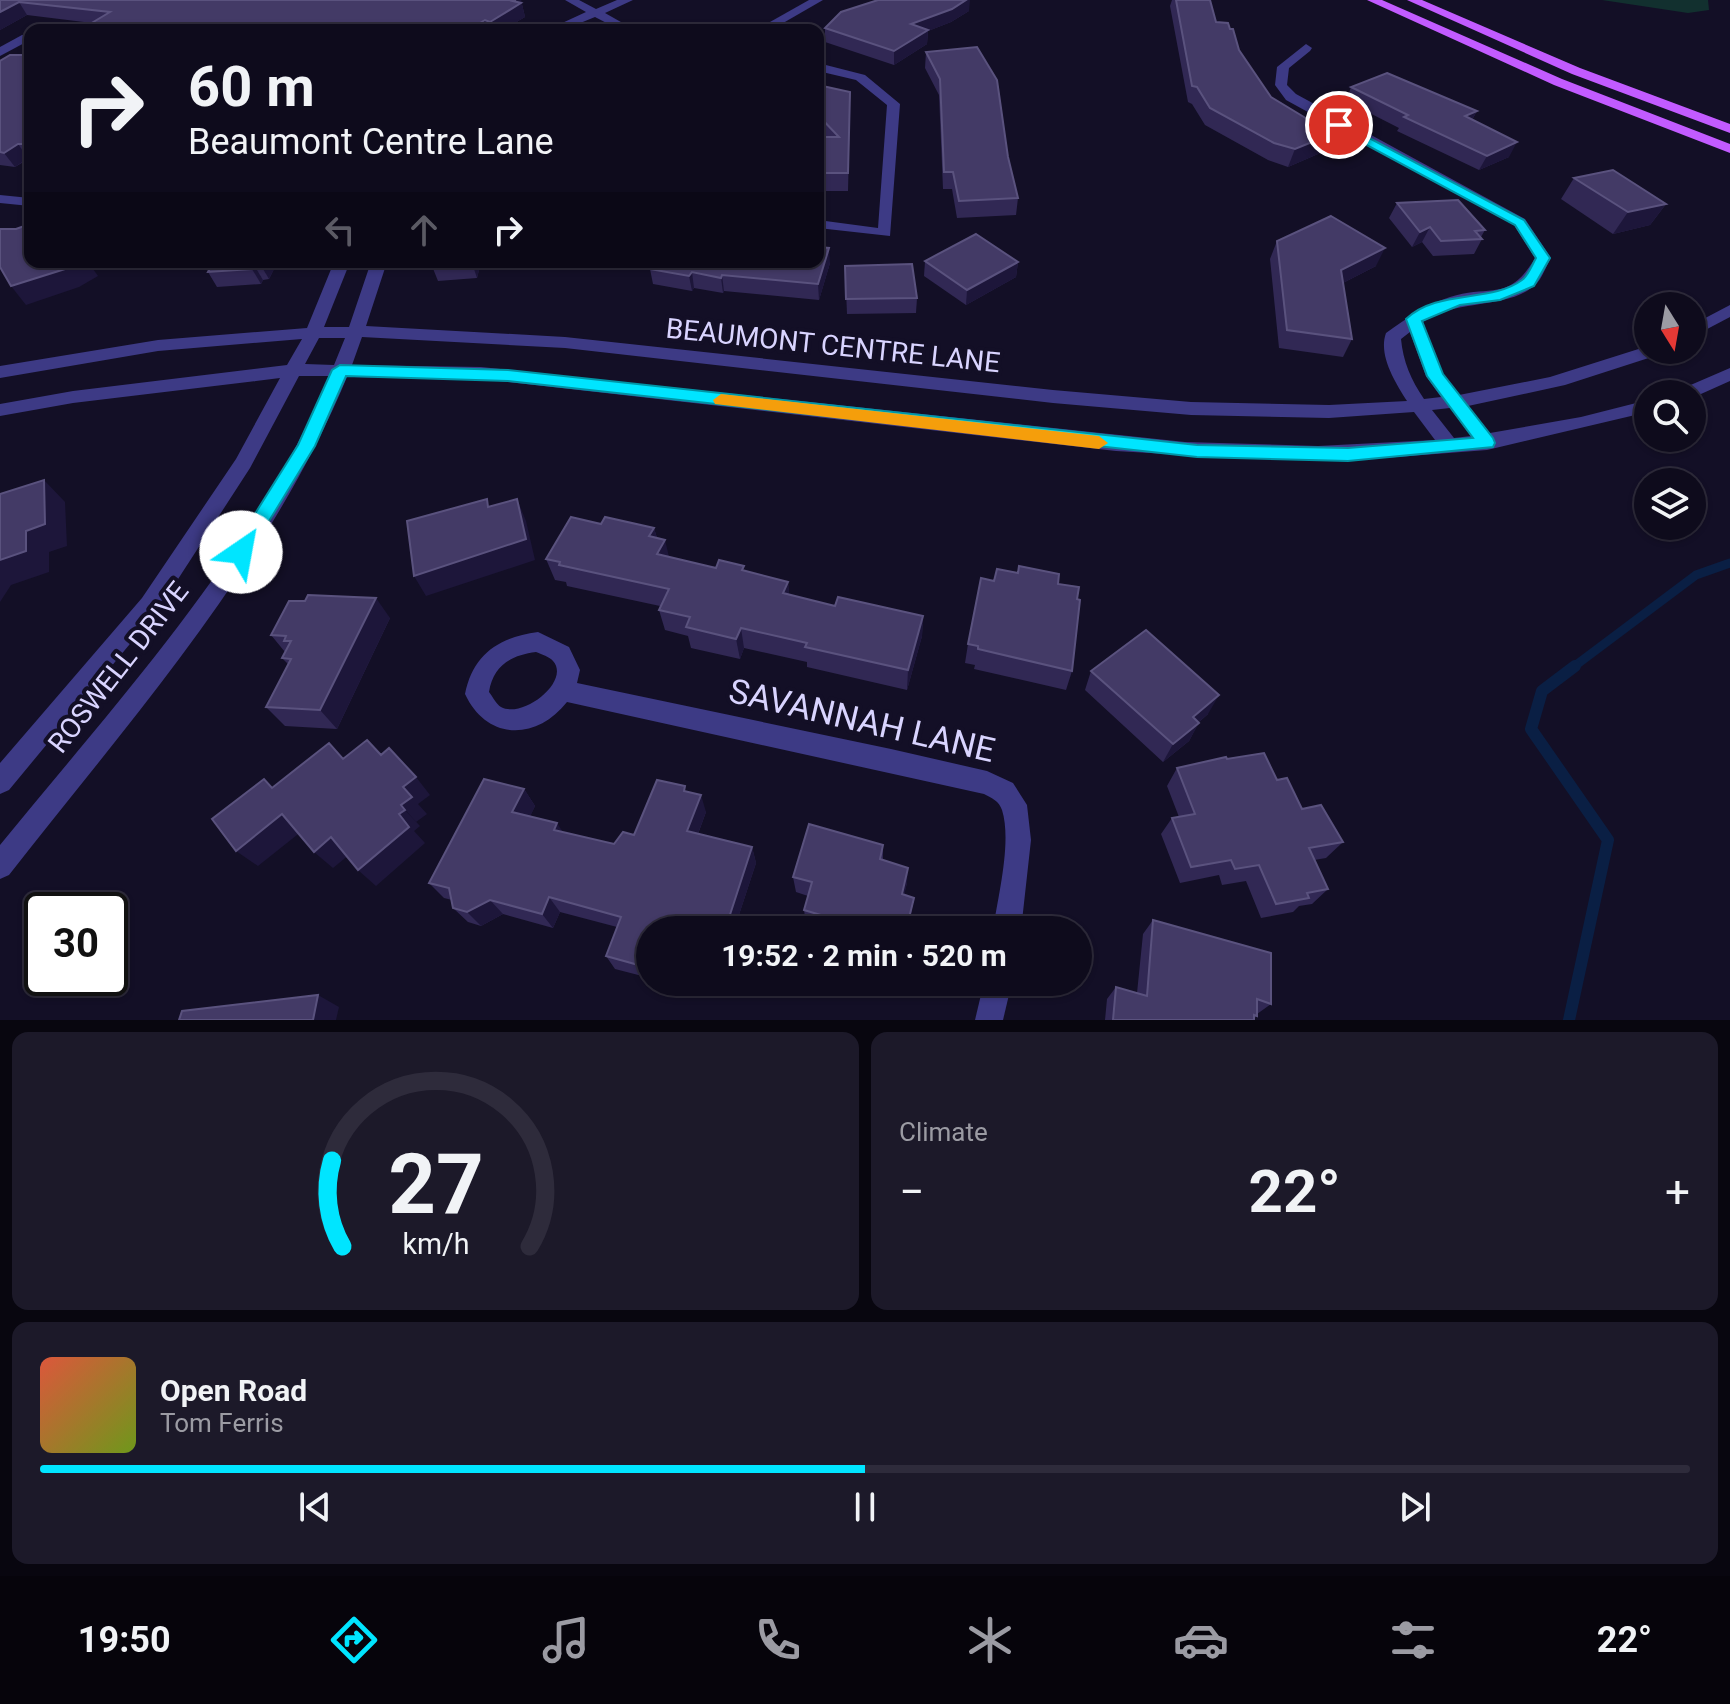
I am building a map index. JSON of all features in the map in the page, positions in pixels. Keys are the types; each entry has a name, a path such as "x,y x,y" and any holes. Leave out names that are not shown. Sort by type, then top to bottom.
{"main road":[{"path":"1373,0 1558,82 1730,149"},
{"path":"1413,0 1576,71 1730,129"}],"street":[{"path":"571,0 618,24"},
{"path":"568,24 627,0"},
{"path":"773,24 817,0"},
{"path":"0,34 24,37"},
{"path":"0,52 24,39"},
{"path":"1306,48 1283,67 1281,85 1291,97 1520,222 1543,258 1529,282 1500,295 1457,300 1414,319 1392,337 1392,352 1419,404 1450,447"},
{"path":"824,67 836,68 870,81 894,104 885,233 824,225"},
{"path":"0,199 24,202"},
{"name":"ROSWELL DRIVE","path":"0,782 150,604 243,463 314,332 340,268"},
{"name":"ROSWELL DRIVE","path":"0,866 214,593 306,446 356,331 377,268"},
{"path":"1706,324 1730,310"},
{"path":"1414,319 1427,359 1453,401 1487,443"},
{"name":"BEAUMONT CENTRE LANE","path":"0,372 138,348 356,331 558,343 1186,409 1332,412 1453,401 1533,388 1634,357"},
{"path":"0,410 73,397 294,370 494,374 1197,451 1348,454 1487,443 1576,427 1634,410"},
{"path":"1706,385 1730,374"},
{"name":"SAVANNAH LANE","path":"564,691 891,760 987,783 1004,791 1014,805 1018,840 1009,916"},
{"path":"989,1020 995,996"}],"green space":[{"path":"1602,0 1708,0 1709,10 1688,13"}],"building":[{"path":"0,0 516,0 513,1 521,3 490,22 485,20 478,24 90,24 110,12 19,2 0,12"},
{"path":"878,0 966,0 952,9 911,24 928,30 894,51 825,28 841,12"},
{"path":"1176,0 1210,0 1216,22 1228,23 1233,29 1239,50 1271,97 1332,134 1295,149 1274,143 1210,108 1197,87 1192,86"},
{"path":"977,47 997,80 1008,157 1018,198 959,201 953,172 944,172 940,79 926,52"},
{"path":"10,55 24,55 24,144 18,144 4,153 0,152 0,61"},
{"path":"1387,73 1477,111 1465,116 1517,142 1487,156 1404,117 1408,115 1351,87"},
{"path":"824,86 850,92 848,173 824,173 824,137 839,137 824,121"},
{"path":"1613,170 1666,204 1628,212 1574,178"},
{"path":"1458,200 1485,230 1475,231 1482,239 1441,241 1430,227 1420,232 1397,203"},
{"path":"1331,216 1385,248 1341,270 1352,339 1287,330 1277,241"},
{"path":"24,226 24,268 67,268 11,286 0,267 0,229"},
{"path":"976,234 1018,262 967,290 925,261"},
{"path":"824,248 829,248 824,264"},
{"path":"912,264 917,298 846,299 845,266"},
{"path":"210,268 252,268 252,269 208,272"},
{"path":"823,268 818,284 722,275 721,278 692,272 689,276 650,269"},
{"path":"44,480 45,524 26,531 26,551 0,560 0,494"},
{"path":"487,499 488,507 517,499 526,539 414,576 407,521"},
{"path":"571,517 601,524 605,517 654,528 649,536 665,540 657,554 716,568 719,560 744,566 742,570 788,582 783,593 835,606 838,597 923,616 908,670 805,647 807,643 741,628 736,639 686,627 690,617 659,610 669,589 559,565 560,562 546,559"},
{"path":"1019,566 1059,574 1058,584 1079,587 1072,671 968,644 981,578 994,581 997,569 1018,573"},
{"path":"308,595 376,598 320,710 266,707 291,659 282,658 291,641 284,641 286,636 271,635 289,601 305,601"},
{"path":"1146,630 1219,695 1193,717 1199,723 1173,744 1091,671"},
{"path":"367,740 381,755 389,748 416,777 403,787 412,797 401,805 405,810 399,814 409,827 358,870 331,837 314,852 282,814 236,851 212,819 264,779 272,788 329,743 343,759"},
{"path":"1264,753 1277,780 1287,778 1302,809 1321,805 1343,842 1309,848 1328,889 1307,893 1309,898 1276,904 1259,865 1235,869 1231,860 1191,867 1172,818 1195,814 1177,768 1226,757"},
{"path":"484,779 524,789 512,812 557,823 554,830 614,844 623,832 634,835 657,780 685,786 684,791 701,795 687,831 752,847 730,916 636,916 636,964 606,956 621,917 549,897 542,914 490,900 467,912 453,908 449,888 429,883"},
{"path":"809,824 883,845 880,859 908,868 902,894 914,898 910,916 824,916 804,910 812,882 793,877"},
{"path":"1153,920 1271,953 1271,1004 1257,999 1257,1016 1254,1015 1254,1020 1113,1020 1116,987 1147,996"},
{"path":"318,995 313,1020 179,1020 182,1011"}],"waterway":[{"path":"1572,668 1696,575 1730,563"},
{"path":"1569,1020 1608,840 1531,729 1542,691 1575,666"}],"slow traffic":[{"path":"721,400 1099,443"}],"route":[{"path":"241,552 306,446 340,370 508,375 882,419 1197,451 1348,454 1487,443 1435,376 1414,319 1457,300 1500,295 1529,282 1543,258 1520,222 1339,125"}]}
